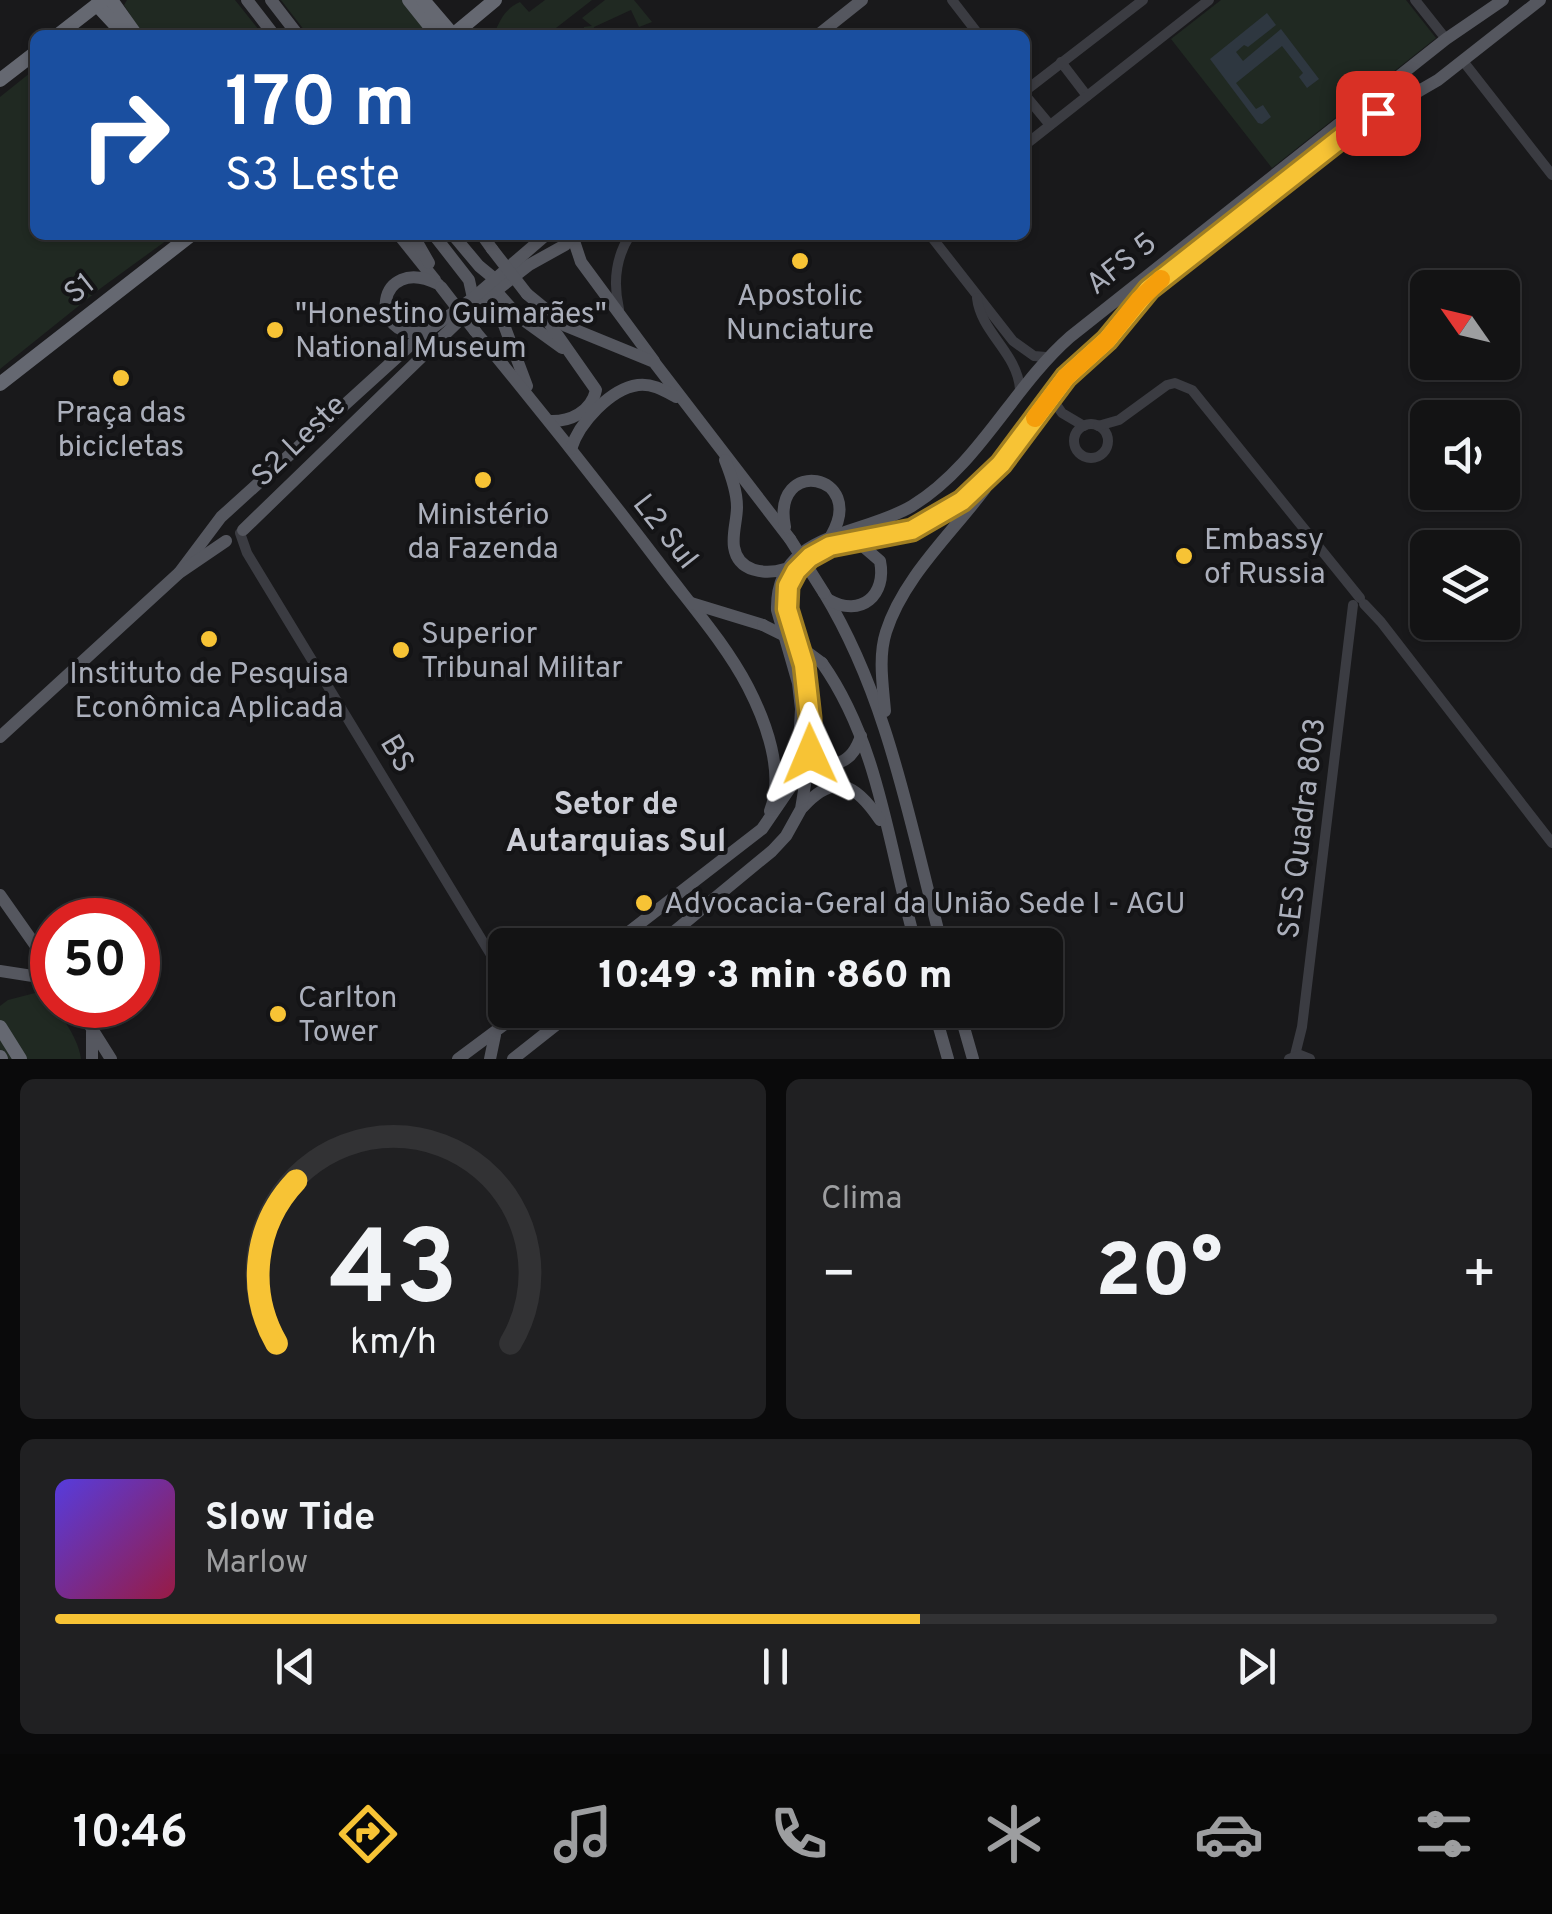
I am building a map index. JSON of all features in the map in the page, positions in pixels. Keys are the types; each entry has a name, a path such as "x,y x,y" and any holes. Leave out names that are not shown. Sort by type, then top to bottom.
{"highway":[{"path":"409,0 433,30"},
{"path":"423,0 449,30"},
{"path":"459,30 495,0"},
{"path":"65,30 103,2"},
{"path":"103,2 121,30"},
{"path":"103,2 131,30"},
{"path":"0,80 30,57"},
{"name":"S1","path":"0,384 185,240"},
{"path":"0,1027 20,1059"}],"main road":[{"path":"247,0 270,30"},
{"path":"271,0 294,30"},
{"path":"824,30 862,0"},
{"name":"AFS 5","path":"785,569 807,548 908,508 949,478 1046,357 1446,39 1503,0"},
{"name":"AFS 5","path":"801,809 810,754 806,684 787,609 788,586 796,571 819,551 912,530 933,520 986,480 1077,365 1107,340 1139,300 1166,275 1350,131 1420,92 1540,0"},
{"path":"1404,72 1399,82 1402,91 1411,95 1420,92"},
{"name":"L2 Sul","path":"403,240 691,603 762,625 787,637 822,663 836,682 863,742 912,928"},
{"path":"416,240 440,286"},
{"path":"438,240 478,300 500,317 532,399"},
{"path":"456,240 519,317 568,352"},
{"path":"486,240 592,382 596,395 580,414 570,420 549,422"},
{"name":"S2 Leste","path":"0,737 179,573 235,536 540,240"},
{"path":"542,240 544,253 548,255"},
{"name":"S2 Leste","path":"496,285 567,240"},
{"path":"573,240 581,262 788,537 826,596 886,729 938,928"},
{"path":"428,332 411,334 394,326 385,307 388,292 395,282 407,276 419,276 440,286"},
{"path":"529,296 566,326 654,362"},
{"name":"S2 Leste","path":"179,573 212,528 362,390 428,332 478,300"},
{"path":"1092,318 1105,325 1107,340"},
{"path":"571,449 583,425 624,390 647,385 683,400"},
{"path":"362,390 362,400 370,405"},
{"path":"634,928 755,834 780,806 798,762 802,735 798,683 777,610 778,587 785,569 759,572 737,556 736,494 718,444"},
{"path":"968,458 975,475 986,480"},
{"path":"886,729 884,635 914,578 1001,464"},
{"path":"788,537 784,502 796,484 810,480 827,486 839,500 841,516 830,536"},
{"path":"212,528 215,537 235,536 244,517 232,510"},
{"path":"826,596 838,605 860,606 872,600 879,590 880,561 858,542"},
{"path":"691,603 742,676 769,741 775,797 755,834"},
{"path":"810,754 827,765 841,764 863,742 875,738 890,744"},
{"path":"679,928 755,866 786,836 801,809 826,787 842,786 863,796 886,830"},
{"path":"740,846 742,861 755,866"},
{"path":"0,895 30,938"},
{"path":"677,895 694,904 692,918"},
{"path":"0,971 30,976"},
{"path":"464,1058 501,1028"},
{"path":"516,1058 553,1028"},
{"path":"939,1028 948,1059"},
{"path":"965,1028 973,1059"},
{"path":"92,1029 92,1059"},
{"path":"92,1029 111,1059"},
{"path":"490,1059 496,1032"}],"street":[{"path":"952,0 974,30"},
{"path":"1030,89 1143,0"},
{"path":"1030,140 1209,0"},
{"path":"1415,0 1446,39"},
{"path":"1463,61 1552,174"},
{"path":"1060,62 1087,96"},
{"path":"1030,99 1050,125"},
{"path":"620,315 616,279 619,256 627,240"},
{"path":"939,241 976,297 982,316 1022,350 1046,357"},
{"path":"998,331 1020,388"},
{"path":"1041,410 1054,413 1080,430 1120,420 1167,385 1174,383 1192,390 1343,578 1358,604 1383,627 1552,843"},
{"path":"1051,397 1080,430"},
{"path":"1080,430 1075,448 1088,458 1103,454 1120,420"},
{"path":"1098,426 1105,430 1108,441"},
{"name":"BS","path":"235,536 488,950"},
{"name":"SES Quadra 803","path":"1300,1057 1350,636 1358,604"}],"shaded area":[{"path":"127,0 235,0 259,30 140,30 124,5"},
{"path":"281,0 404,0 425,30 304,30"},
{"path":"545,0 592,0 553,30 496,30 514,5 520,2 529,12"},
{"path":"605,0 634,0 652,22 639,27 631,10 593,30 583,30 592,26 582,18"},
{"path":"1221,0 1406,0 1436,38 1272,168 1171,39"},
{"path":"1267,13 1276,25 1236,52 1243,61 1281,29 1319,79 1307,88 1299,77 1303,73 1282,46 1236,83 1256,109 1263,105 1271,117 1262,124 1210,59"},
{"path":"30,73 30,240 167,240 0,369 0,97"},
{"path":"30,994 30,1028 69,1028 81,1059 0,1059 0,1006"}],"slow traffic":[{"path":"1035,418 1066,377 1107,340 1161,279"}],"place":[{"name":"Apostolic Nunciature","path":"800,261"},
{"name":"\"Honestino Guimarães\" National Museum","path":"275,330"},
{"name":"Praça das bicicletas","path":"121,378"},
{"name":"Ministério da Fazenda","path":"483,480"},
{"name":"Embassy of Russia","path":"1184,556"},
{"name":"Instituto de Pesquisa Econômica Aplicada","path":"209,639"},
{"name":"Superior Tribunal Militar","path":"401,650"},
{"name":"Advocacia-Geral da União Sede I - AGU","path":"644,903"},
{"name":"Carlton Tower","path":"278,1014"}],"district":[{"name":"Setor de Autarquias Sul","path":"616,822"}],"route":[{"path":"810,754 804,665 786,596 796,571 830,546 912,530 962,501 1001,464 1066,377 1107,340 1149,289 1378,113"}]}
